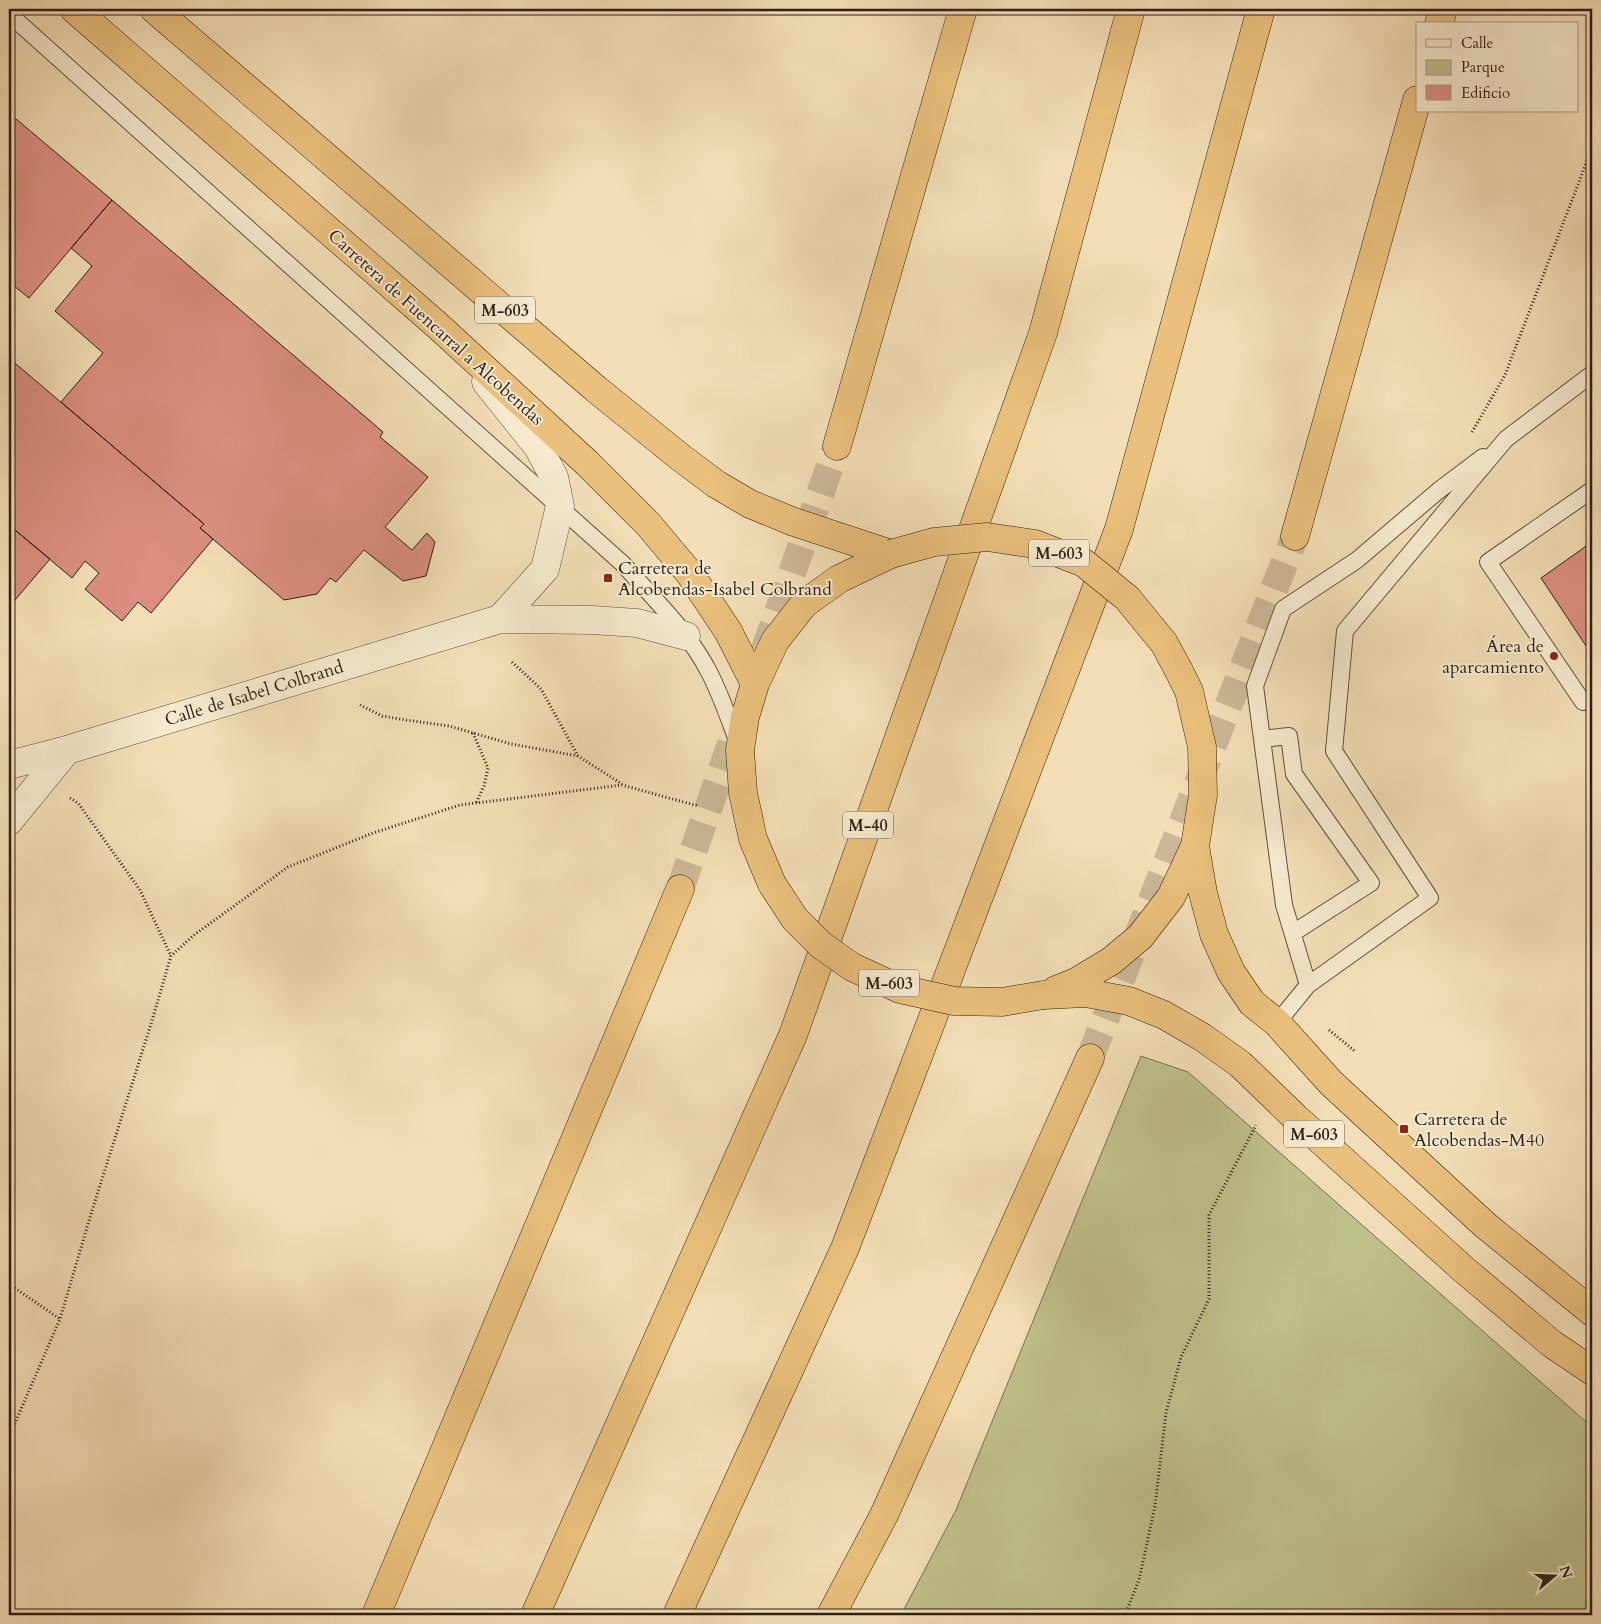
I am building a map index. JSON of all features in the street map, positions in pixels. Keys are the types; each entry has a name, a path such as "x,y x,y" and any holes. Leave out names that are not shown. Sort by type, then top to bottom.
{"highway":[{"name":"Carretera de Fuencarral a Alcobendas","path":"74,9 438,325 587,463 648,524 690,574 728,631 755,684"},
{"name":"M-603","path":"154,9 596,389 709,479 750,504 840,538 891,554"},
{"path":"837,446 963,9"},
{"name":"M-40","path":"535,1615 793,1035 1043,332 1131,9"},
{"path":"677,1615 845,1248 1119,528 1261,9"},
{"path":"1440,22 1443,9"},
{"path":"1295,536 1416,104"},
{"name":"M-603","path":"1043,995 1076,982 1104,965 1140,937 1171,897 1195,846 1204,795 1202,747 1189,691 1164,642 1127,598 1084,563 1035,544 987,537 934,542 891,554 839,579 804,604 775,641 755,684 745,717 740,750 743,793 753,839 772,884 795,918 821,945 852,967 900,989 954,1001 1002,1002 1043,995 1086,994 1129,1001 1164,1014 1202,1037 1240,1064 1296,1118 1462,1268 1552,1344 1592,1371"},
{"name":"M-603","path":"1195,846 1203,893 1214,934 1231,972 1252,1003 1277,1023 1330,1083 1485,1225 1592,1312"},
{"path":"376,1615 680,889"},
{"path":"831,1615 884,1515 1090,1058"},
{"path":"1552,1344 1592,1382"}],"street":[{"path":"438,325 538,447 554,477 560,506 545,569 500,619"},
{"name":"Calle de Isabel Colbrand","path":"9,765 66,750 500,619 592,620 637,623 686,636"},
{"path":"9,821 66,750"}],"lane":[{"path":"9,14 623,564 686,636 709,672 724,705 740,750"},
{"path":"1308,985 1284,905 1255,686 1283,609 1357,560 1438,491 1592,374"},
{"path":"1277,1023 1308,985 1430,898 1334,751 1345,631 1506,439"},
{"path":"1583,702 1488,562 1592,490"},
{"path":"1262,740 1289,736 1294,774 1371,883 1293,933"}],"path":[{"path":"1472,433 1504,375 1592,148"},
{"path":"512,662 541,689 578,756"},
{"path":"360,705 382,716 449,726 510,744 578,756 622,784 698,806"},
{"path":"473,732 488,768 484,786 476,803"},
{"path":"9,1437 60,1319 171,956 194,935 288,866 373,833 460,805 622,784"},
{"path":"62,794 78,803 140,890 171,956"},
{"path":"1328,1029 1356,1052"},
{"path":"1125,1615 1139,1580 1155,1506 1166,1414 1181,1357 1209,1299 1209,1216 1256,1124"},
{"path":"9,1284 60,1319"}],"green space":[{"path":"1141,1056 1188,1072 1592,1427 1592,1615 901,1615 956,1510"}],"building":[{"path":"9,113 112,200 29,298 9,282"},
{"path":"112,200 383,432 380,437 428,477 385,527 412,550 427,533 435,542 426,576 403,581 364,550 336,582 330,578 317,594 284,600 200,528 204,524 61,402 103,353 55,311 92,266 71,248"},
{"path":"9,358 204,524 200,528 213,539 151,613 138,602 122,621 85,589 99,573 85,561 72,578 9,525"},
{"path":"9,525 50,559 9,607"},
{"path":"1592,542 1592,655 1541,578"}],"tunnel":[{"path":"764,652 837,446"},
{"path":"1090,1058 1295,536"},
{"path":"680,889 739,721"}],"place":[{"name":"Carretera de Alcobendas-Isabel Colbrand","path":"608,578"},
{"name":"Área de aparcamiento","path":"1554,656"},
{"name":"Carretera de Alcobendas-M40","path":"1404,1129"}]}
